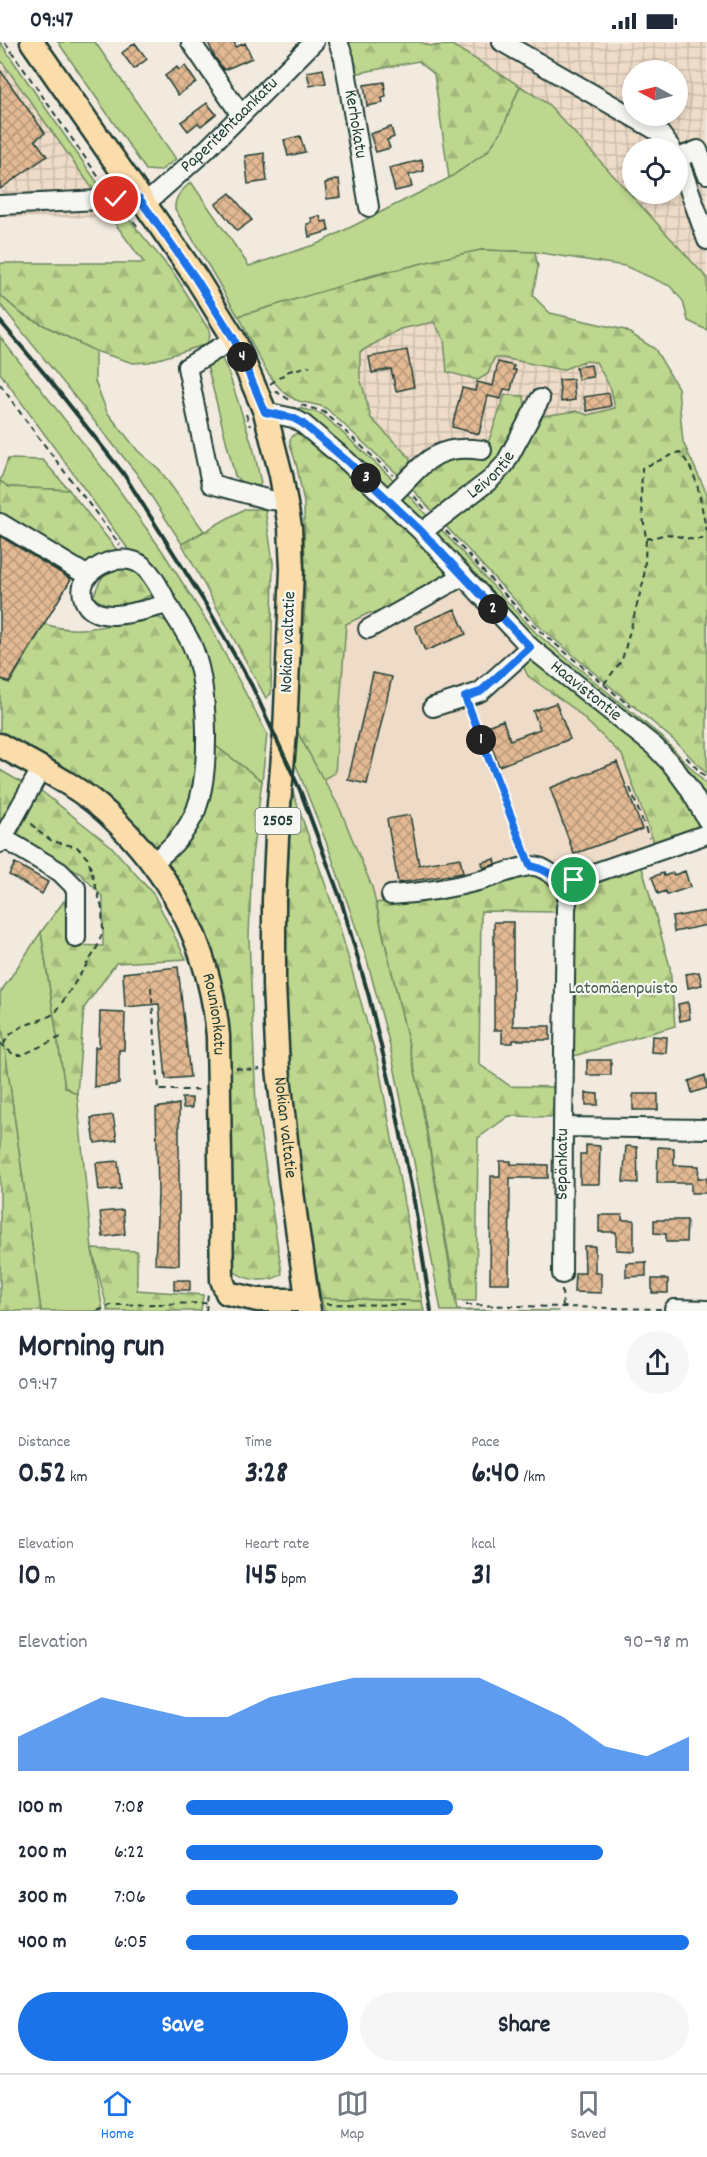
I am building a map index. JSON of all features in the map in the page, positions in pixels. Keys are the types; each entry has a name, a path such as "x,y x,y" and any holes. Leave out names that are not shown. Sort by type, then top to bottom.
{"main road":[{"name":"Nokian valtatie","path":"32,42 196,279 234,339 265,412 286,501 292,569 291,632 277,827 274,985 278,1068 291,1185 312,1305"},
{"name":"Rounionkatu","path":"0,745 75,789 107,812 153,862 181,906 204,960 216,1011 222,1280 227,1293 258,1300 312,1305"}],"street":[{"path":"191,42 241,115"},
{"name":"Paperitehtaankatu","path":"142,202 241,115 314,42"},
{"name":"Kerhokatu","path":"338,42 344,58 369,207"},
{"path":"502,42 659,132 664,138"},
{"path":"688,154 698,150 707,174"},
{"path":"688,186 707,240"},
{"path":"0,205 116,199 142,202"},
{"path":"234,339 187,367 211,484 270,500 286,501"},
{"name":"Leivontie","path":"429,527 490,480 505,464 540,399"},
{"name":"Haavistontie","path":"265,412 293,418 302,423 388,499 429,527 463,576 530,647 654,746 673,766 689,788 707,820"},
{"path":"388,499 426,460 443,451 456,448 482,450"},
{"path":"0,523 88,576"},
{"path":"153,862 172,848 196,809 205,756 204,698 200,671 191,644 168,604 144,567 131,559 117,559 102,564 88,576 83,585 84,598 89,608 99,614 111,616 168,604"},
{"path":"368,629 463,576"},
{"path":"433,707 480,692 530,647"},
{"path":"41,769 2,840 60,872 76,888 76,938"},
{"path":"391,895 417,893 530,866 540,867 559,880 574,880 707,834"},
{"path":"563,1127 567,908 569,892 574,880"},
{"name":"Sepänkatu","path":"562,1274 563,1127 707,1129"},
{"path":"674,1309 707,1310"}],"path":[{"path":"5,42 103,185 141,230"},
{"path":"270,384 289,371 310,366"},
{"path":"0,384 131,559"},
{"path":"294,403 324,412 404,484 429,527 535,627 637,711"},
{"path":"604,684 622,660 644,579 646,539 641,500 642,468 679,452 690,463 697,480 707,531"},
{"path":"646,539 668,534 694,540 707,538"},
{"path":"465,697 530,866"},
{"path":"682,753 707,779"},
{"path":"630,788 654,852"},
{"path":"18,809 39,832 52,841 77,847 88,859 102,908 103,931 96,950 56,1012 17,1028 2,1043 14,1055 22,1055 63,1036"},
{"path":"151,987 159,1090 207,1090"},
{"path":"218,1070 263,1068"},
{"path":"562,1274 562,1311"},
{"path":"206,1311 208,1291"},
{"path":"98,1311 111,1305 207,1303"},
{"path":"312,1305 405,1305"},
{"path":"466,1305 674,1309"}],"shaded area":[{"path":"420,42 707,42 707,278 639,204 688,204 688,138 622,138 622,185 548,104 453,45 430,46"},
{"path":"0,59 97,195 111,218 0,217"},
{"path":"434,321 444,340 488,374 494,358 562,370 584,361 596,362 611,389 615,408 588,415 576,411 536,417 505,395 489,440 480,454 430,468 410,458 371,418 360,377 360,352 400,329"},
{"path":"454,577 533,659 528,676 573,708 622,755 655,845 549,879 376,903 372,887 340,809 323,779 335,773 346,624 369,613 392,613"}],"green space":[{"path":"0,42 101,188 101,192 97,195 0,59"},
{"path":"58,42 95,42 176,159 160,171 146,170"},
{"path":"348,42 420,42 430,46 452,45 520,86 501,132 487,152 449,178 434,74 418,61 354,74"},
{"path":"520,86 548,104 622,185 622,204 639,204 707,278 707,330 688,321 683,301 670,286 625,266 535,252 481,250 373,275 330,290 238,316 175,209 178,197 191,182 249,266 317,244 449,178 487,152 501,132"},
{"path":"123,212 175,275 209,330 210,336 207,344 149,362 133,363 95,351 22,314 0,295 0,264 3,263 144,263 111,218"},
{"path":"481,250 535,252 538,267 533,296 550,313 625,330 655,349 678,388 683,442 707,494 707,774 677,743 540,627 442,522 536,417 576,411 588,415 615,408 611,389 596,362 584,361 562,370 494,358 488,374 478,380 447,372 444,340 434,322 400,329 360,352 360,377 371,418 410,458 409,470 403,479 327,409 296,400 286,394 269,375 239,316 389,272"},
{"path":"0,295 22,314 95,351 95,381 107,412 138,451 159,469 204,531 182,544 137,474 0,304"},
{"path":"0,337 112,480 163,552 211,628 267,734 262,781 213,744 203,659 131,553 0,373"},
{"path":"218,357 222,359 228,371 254,451 261,483 259,486 246,485 235,476 207,365"},
{"path":"505,395 524,396 526,415 502,463 436,515 410,487 430,468 450,457 480,454 489,440"},
{"path":"299,408 322,414 398,484 393,486 379,484 298,410"},
{"path":"301,433 381,502 454,577 392,613 369,613 346,624 335,773 323,779 296,729 305,603 304,503 290,439 295,434"},
{"path":"8,459 43,460 69,490 9,487 0,481"},
{"path":"0,481 9,487 69,490 117,550 81,568 0,518"},
{"path":"405,491 430,519 423,521 398,497"},
{"path":"244,509 265,509 273,562 271,694 266,698 182,544"},
{"path":"438,526 536,633 662,737 707,785 707,807 529,640 430,532"},
{"path":"122,568 134,569 144,579 153,594 123,605 100,602 93,597 106,574"},
{"path":"148,613 170,623 186,654 196,687 199,723 198,762 192,797 181,821 156,850 116,804 0,735 0,678 10,683 45,624 70,629 96,628"},
{"path":"533,659 665,766 700,821 697,831 655,845 622,755 573,708 528,676 524,668 526,660"},
{"path":"296,729 340,809 372,887 419,1088 457,1310 559,1311 441,1311 389,1042 367,960 330,852 294,760"},
{"path":"213,744 262,781 252,856 249,937 256,1105 282,1274 263,1280 243,1277 232,1270 227,1044 165,861 192,831"},
{"path":"0,770 24,784 0,832"},
{"path":"40,790 111,846 154,895 186,959 116,963 84,1008 77,1094 65,1087 41,932 64,901 71,945 103,946 103,897 81,874 16,838"},
{"path":"293,792 337,918 378,1062 422,1301 321,1298 299,1154 287,1008 286,910"},
{"name":"Latomäenpuisto","path":"641,864 670,967 675,1026 574,1056 575,911 578,899 590,883 599,878"},
{"path":"537,869 554,888 557,912 481,911 479,1064 510,1086 555,1087 554,1117 509,1116 478,1138 476,1301 457,1301 419,1088 376,903 416,898"},
{"path":"41,932 65,1087 77,1094 92,1249 103,1311 41,1311 0,1013 0,993"},
{"path":"0,1013 41,1311 0,1311"},
{"path":"92,1249 137,1251 137,1290 203,1295 201,1311 108,1311"},
{"path":"321,1298 422,1301 424,1311 324,1311"}],"building":[{"path":"208,42 234,42 236,47 245,43 252,58 224,70"},
{"path":"135,43 147,59 134,69 122,53"},
{"path":"185,66 196,82 178,95 165,76 177,67 179,70"},
{"path":"323,69 326,83 310,86 307,72"},
{"path":"0,70 45,133 35,140 47,156 0,189"},
{"path":"384,82 386,97 382,98 383,103 367,106 364,85"},
{"path":"207,103 216,114 201,126 198,123 188,131 181,122"},
{"path":"391,127 394,137 387,140 390,148 376,152 370,134"},
{"path":"300,136 305,152 288,156 284,140"},
{"path":"264,153 267,181 248,184 245,156"},
{"path":"422,160 424,171 409,175 412,187 395,191 389,168"},
{"path":"339,179 341,197 327,199 325,183"},
{"path":"230,193 252,220 237,231 216,204"},
{"path":"320,216 322,222 327,221 329,231 309,237 307,224 312,223 311,218"},
{"path":"407,350 414,387 396,391 391,369 372,373 369,357"},
{"path":"498,362 514,366 513,370 516,370 511,390 504,389 501,399 488,396 479,434 452,427 462,388 475,391 477,382 493,386"},
{"path":"591,365 593,377 578,379 576,367"},
{"path":"573,379 575,400 561,402 559,380"},
{"path":"609,393 611,406 587,411 584,397"},
{"path":"0,536 71,579 9,683 0,678"},
{"path":"455,609 466,634 425,651 415,626"},
{"path":"373,673 392,677 367,784 348,780"},
{"path":"556,703 570,739 499,766 484,727 503,720 510,740 540,729 533,711"},
{"path":"617,762 642,829 574,854 550,788"},
{"path":"410,815 419,865 460,858 463,873 398,883 387,819"},
{"path":"495,859 496,864 483,868 482,862"},
{"path":"15,863 48,882 42,894 9,875"},
{"path":"685,871 690,887 667,895 666,891 658,894 652,877 663,873 664,876 673,873 674,875"},
{"path":"706,911 707,925 674,932 672,917"},
{"path":"494,922 513,922 513,1026 550,1026 550,1040 513,1040 513,1043 502,1043 502,1030 494,1030"},
{"path":"178,967 190,1077 166,1079 159,1004 125,1007 123,973"},
{"path":"699,972 702,985 688,988 686,974"},
{"path":"688,1002 690,1019 680,1021 678,1004"},
{"path":"100,1012 125,1013 124,1050 119,1050 119,1084 94,1087 95,1047 99,1047"},
{"path":"652,1036 667,1037 666,1053 651,1052"},
{"path":"587,1060 611,1060 611,1075 587,1075"},
{"path":"705,1075 707,1088 692,1093 689,1081"},
{"path":"586,1093 598,1094 598,1105 586,1105"},
{"path":"633,1094 658,1094 658,1110 633,1110"},
{"path":"182,1098 192,1098 192,1108 183,1108"},
{"path":"179,1104 179,1265 155,1264 158,1193 156,1108"},
{"path":"113,1115 117,1140 95,1143 91,1118"},
{"path":"586,1145 600,1146 599,1184 580,1184 580,1154 586,1154"},
{"path":"626,1146 637,1147 638,1183 623,1182"},
{"path":"658,1147 674,1148 674,1165 699,1166 698,1178 707,1178 707,1193 691,1193 691,1183 657,1183"},
{"path":"118,1161 121,1189 99,1191 96,1163"},
{"path":"500,1161 511,1161 511,1164 548,1165 548,1178 510,1178 509,1283 490,1283 491,1176 500,1176"},
{"path":"123,1210 125,1234 103,1237 100,1212"},
{"path":"599,1215 622,1215 622,1220 634,1220 634,1251 616,1250 616,1232 599,1232"},
{"path":"654,1220 687,1220 686,1242 666,1242 666,1234 654,1233"},
{"path":"584,1246 595,1246 595,1273 601,1273 601,1293 574,1292 575,1273 585,1273"},
{"path":"646,1262 646,1276 626,1277 626,1263"},
{"path":"652,1279 668,1279 668,1293 652,1293"},
{"path":"174,1280 190,1280 190,1290 174,1290"}],"railway":[{"path":"0,321 123,473 205,603 252,686 300,790 341,900 369,997 393,1095 414,1201 431,1311"}],"route":[{"path":"116,199 139,198 196,279 234,339 265,412 293,418 302,423 347,461 422,532 530,647 480,692 465,697 530,866 540,867 559,880 574,880"}]}
